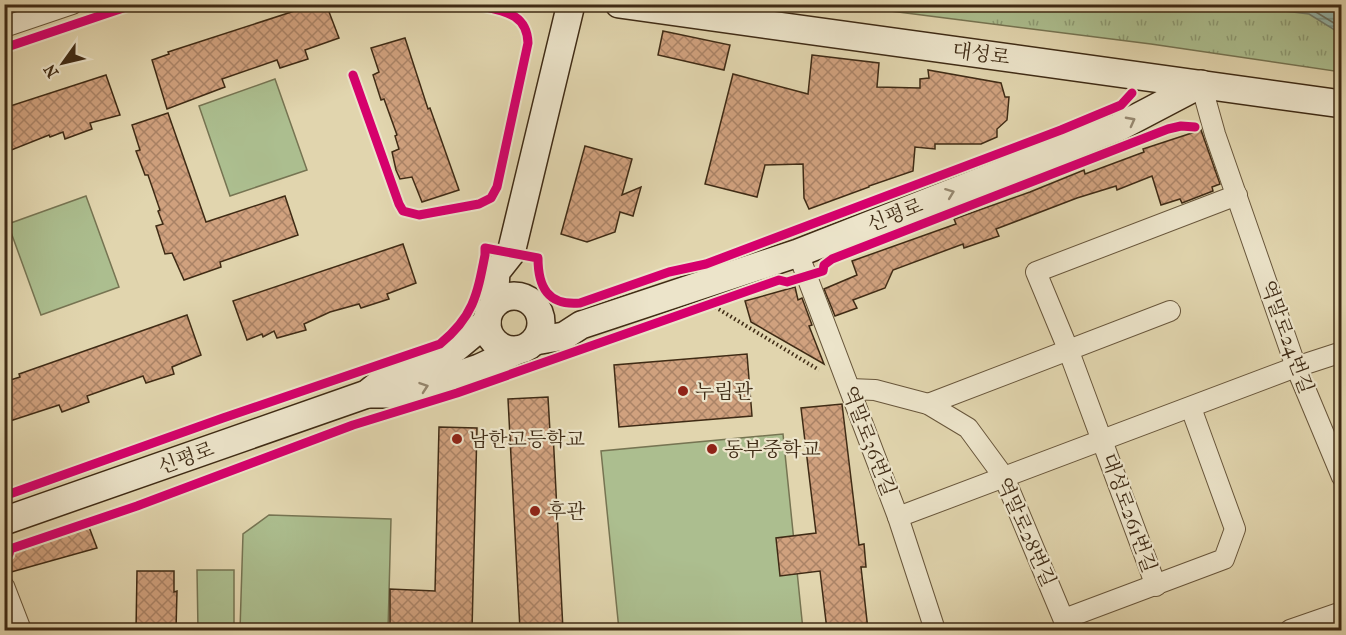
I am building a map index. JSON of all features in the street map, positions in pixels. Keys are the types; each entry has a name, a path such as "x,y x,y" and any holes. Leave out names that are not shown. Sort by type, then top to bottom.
{"street":[{"path":"4,27 72,4"},
{"path":"511,253 542,324 540,333 526,346 508,350 500,346 488,331 496,272 511,253 571,4"},
{"name":"대성로","path":"620,4 1201,84 1337,108"},
{"name":"역말로24번길","path":"1201,84 1213,129 1296,367 1341,477"},
{"name":"신평로","path":"4,521 367,394 403,394 479,368 526,346 564,336 581,325 798,253 1119,127 1201,84"},
{"path":"1103,440 1036,272 1237,195"},
{"name":"역말로36번길","path":"798,253 898,517 935,630"},
{"path":"490,313 501,298 510,295 520,296 581,325"},
{"path":"928,404 1170,311"},
{"name":"신평로","path":"367,394 393,373 438,359 457,347 490,313"},
{"name":"대성로261번길","path":"898,517 1341,352"},
{"name":"역말로28번길","path":"850,389 875,390 928,404 968,428 1004,477 1066,625 1224,559 1235,529 1191,408"},
{"name":"대성로261번길","path":"1103,440 1156,586"},
{"path":"4,586 21,630"},
{"path":"1290,630 1341,612"}],"path":[{"path":"353,75 403,211 419,215 479,204 491,198 495,194 528,43 528,33 515,16 474,4"},
{"path":"701,308 721,301"},
{"path":"711,305 850,389"}],"green space":[{"path":"843,5 1341,5 1341,72 1151,44"},
{"path":"275,79 307,170 230,196 199,106"},
{"path":"86,196 119,287 41,315 8,224"},
{"path":"783,434 803,630 619,630 601,451"},
{"path":"269,515 391,519 388,630 240,630 243,534"},
{"path":"197,570 234,570 234,630 198,630"}],"water":[{"path":"1236,5 1341,5 1341,34 1309,14"}],"building":[{"path":"316,4 326,4 339,38 305,50 308,59 280,68 277,60 222,79 225,87 167,109 152,60 169,54 168,52"},
{"path":"663,31 730,45 724,70 658,55"},
{"path":"405,38 428,109 430,108 459,190 422,202 412,177 400,179 396,170 392,152 399,149 395,136 397,135 384,99 381,100 373,75 379,72 371,48"},
{"path":"812,55 879,63 877,87 920,88 920,79 929,78 928,70 1001,83 1005,97 1009,97 1007,120 997,129 997,137 981,144 935,144 935,149 915,147 913,171 809,209 804,198 803,164 765,165 757,197 705,184 733,74 808,94"},
{"path":"106,75 120,115 90,123 92,129 65,139 63,132 50,137 49,135 4,153 4,108"},
{"path":"168,113 206,222 285,196 298,235 220,262 221,267 184,280 172,253 165,254 156,226 163,224 158,211 160,210 148,175 145,175 136,151 140,150 132,125"},
{"path":"1201,130 1220,184 1212,187 1213,191 1182,203 1180,199 1161,205 1152,176 1117,190 1116,186 1077,198 996,229 999,236 964,248 963,244 893,270 885,288 853,300 857,308 835,316 824,289 857,275 852,261 956,224 954,219 1084,170 1085,174 1144,152 1143,149"},
{"path":"585,146 632,159 622,195 641,187 633,216 620,212 615,232 587,242 561,234"},
{"path":"403,244 416,283 387,294 389,299 361,308 359,304 330,312 304,324 306,330 277,338 274,331 263,337 262,334 247,340 233,301"},
{"path":"795,287 798,300 802,298 812,325 809,326 824,364 751,322 745,301"},
{"path":"187,315 201,355 172,367 174,374 146,383 143,376 87,396 89,402 62,412 59,405 4,423 4,382 20,377 19,374"},
{"name":"누림관","path":"747,354 752,416 619,427 614,365"},
{"name":"후관","path":"548,397 550,432 553,432 563,630 520,630 508,399"},
{"path":"842,404 859,545 864,544 866,567 861,567 868,630 827,630 820,571 780,576 776,538 816,533 801,408"},
{"path":"439,427 477,428 472,630 390,630 390,589 435,591"},
{"path":"89,527 97,548 4,574 4,557"},
{"path":"137,571 174,571 174,592 177,591 176,630 136,630"}],"cycle path":[{"path":"4,48 135,4"},
{"path":"353,75 403,211 419,215 479,204 491,198 497,187 528,43 523,24 517,18 502,11 474,4"},
{"path":"4,496 440,344 460,324 472,305 485,248 538,258 540,278 547,292 560,301 580,303 669,272 706,264 1061,130 1121,105 1132,93"},
{"path":"4,555 9,554 10,549 137,506 353,425 457,393 779,280 787,282 823,271 824,265 832,259 1168,129 1181,126 1195,127"}],"place":[{"name":"누림관","path":"683,391"},
{"name":"남한고등학교","path":"457,439"},
{"name":"동부중학교","path":"712,449"},
{"name":"후관","path":"535,511"}]}
